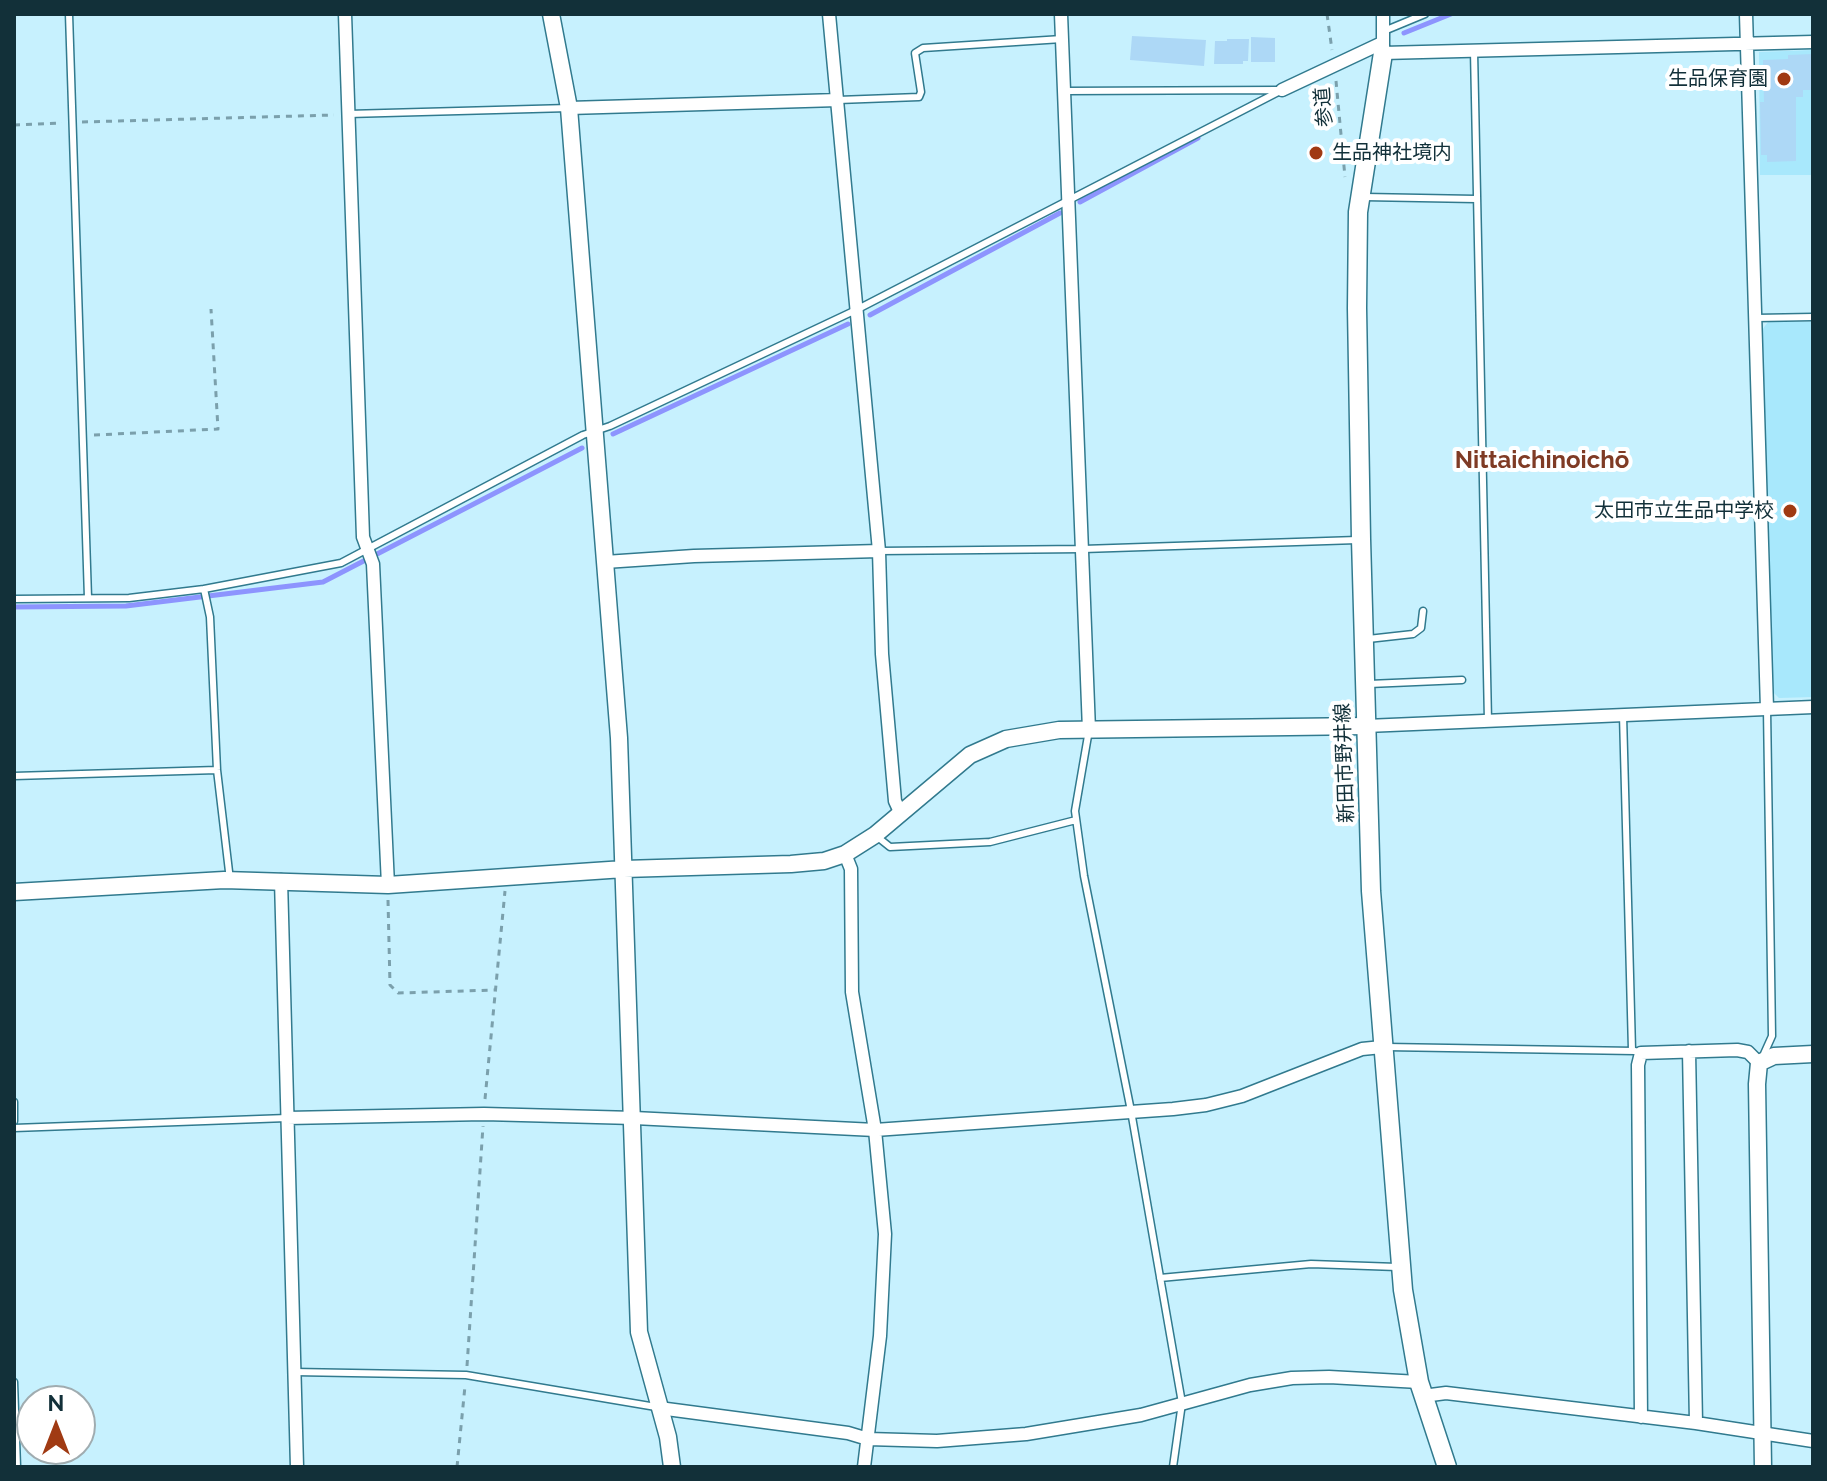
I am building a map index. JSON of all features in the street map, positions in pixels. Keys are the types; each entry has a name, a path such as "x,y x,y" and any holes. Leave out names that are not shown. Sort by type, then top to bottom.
{"main road":[{"name":"新田市野井線","path":"1382,43 1360,197 1357,308 1371,891 1401,1267 1421,1389 1447,1467"}],"street":[{"path":"345,14 363,537 373,564 388,885"},
{"path":"551,14 569,108 619,738 639,1332 668,1437 672,1467"},
{"path":"829,14 879,551 882,654 895,801 901,814"},
{"path":"1061,14 1089,730"},
{"path":"1382,43 1383,14"},
{"path":"1746,14 1767,709"},
{"path":"1282,90 1382,43 1474,51 1813,42"},
{"path":"569,108 838,100"},
{"path":"605,562 694,556 879,551"},
{"path":"14,892 230,880 388,885 624,869 824,861 845,854 875,835 970,755 1006,739 1059,730 1366,726 1813,707"},
{"path":"845,854 851,869 852,992 875,1130 885,1234 880,1336 864,1467"},
{"path":"281,880 297,1467"},
{"path":"287,1118 484,1114 875,1130 1173,1109 1230,1099 1350,1053 1382,1047"},
{"path":"1641,1417 1636,1051 1748,1052 1759,1063"},
{"path":"1689,1051 1696,1423"},
{"path":"1759,1063 1774,1056 1813,1054"},
{"path":"1759,1063 1763,1467"},
{"path":"659,1408 848,1433 868,1439 937,1441 1026,1434 1141,1415 1250,1385 1292,1378 1343,1378 1813,1441"}],"lane":[{"path":"69,14 88,598"},
{"path":"1382,43 1425,14"},
{"path":"838,100 919,97 921,92 915,53 923,48 1062,39"},
{"path":"1474,51 1488,721"},
{"path":"1065,91 1282,90"},
{"path":"14,599 129,598 204,589 328,567 367,550 583,435 858,309 1282,90"},
{"path":"348,114 569,108"},
{"path":"1360,197 1476,199"},
{"path":"1756,318 1813,317"},
{"path":"879,551 1083,549 1361,539"},
{"path":"204,589 210,617 217,770 230,880"},
{"path":"1364,640 1413,634 1421,628 1423,611"},
{"path":"1365,684 1462,680"},
{"path":"1759,1063 1772,1036 1767,709"},
{"path":"1382,1047 1636,1051 1623,715"},
{"path":"1089,730 1076,820 1182,1403 1173,1467"},
{"path":"14,776 217,770"},
{"path":"875,835 890,847 990,842 1076,820"},
{"path":"14,1102 14,1121"},
{"path":"14,1128 287,1118"},
{"path":"1160,1278 1311,1264 1401,1267"},
{"path":"294,1372 466,1375 659,1408"},
{"path":"14,1382 17,1467"}],"path":[{"name":"参道","path":"1327,14 1346,183"},
{"path":"14,125 348,114"},
{"path":"83,435 218,429 211,309"},
{"path":"457,1467 506,876"},
{"path":"388,885 390,985 398,993 496,990"}],"shaded area":[{"path":"1813,50 1813,175 1760,175 1759,52"},
{"name":"太田市立生品中学校","path":"1768,322 1813,322 1813,697 1779,698 1773,692 1762,330"}],"building":[{"path":"1132,36 1206,40 1204,66 1130,60"},
{"path":"1251,37 1275,38 1275,62 1251,62"},
{"path":"1249,39 1248,61 1243,61 1243,64 1214,64 1215,41"},
{"path":"1813,54 1813,90 1803,90 1803,97 1796,97 1796,161 1767,162 1767,155 1761,155 1763,60"}],"waterway":[{"path":"1404,33 1451,14"},
{"path":"1080,202 1198,138"},
{"path":"870,315 1060,213"},
{"path":"613,434 848,324"},
{"path":"14,607 126,606 323,582 582,448"}],"place":[{"name":"生品保育園","path":"1784,79"},
{"name":"生品神社境内","path":"1316,153"},
{"name":"太田市立生品中学校","path":"1790,511"}],"district":[{"name":"Nittaichinoichō","path":"1542,461"}]}
